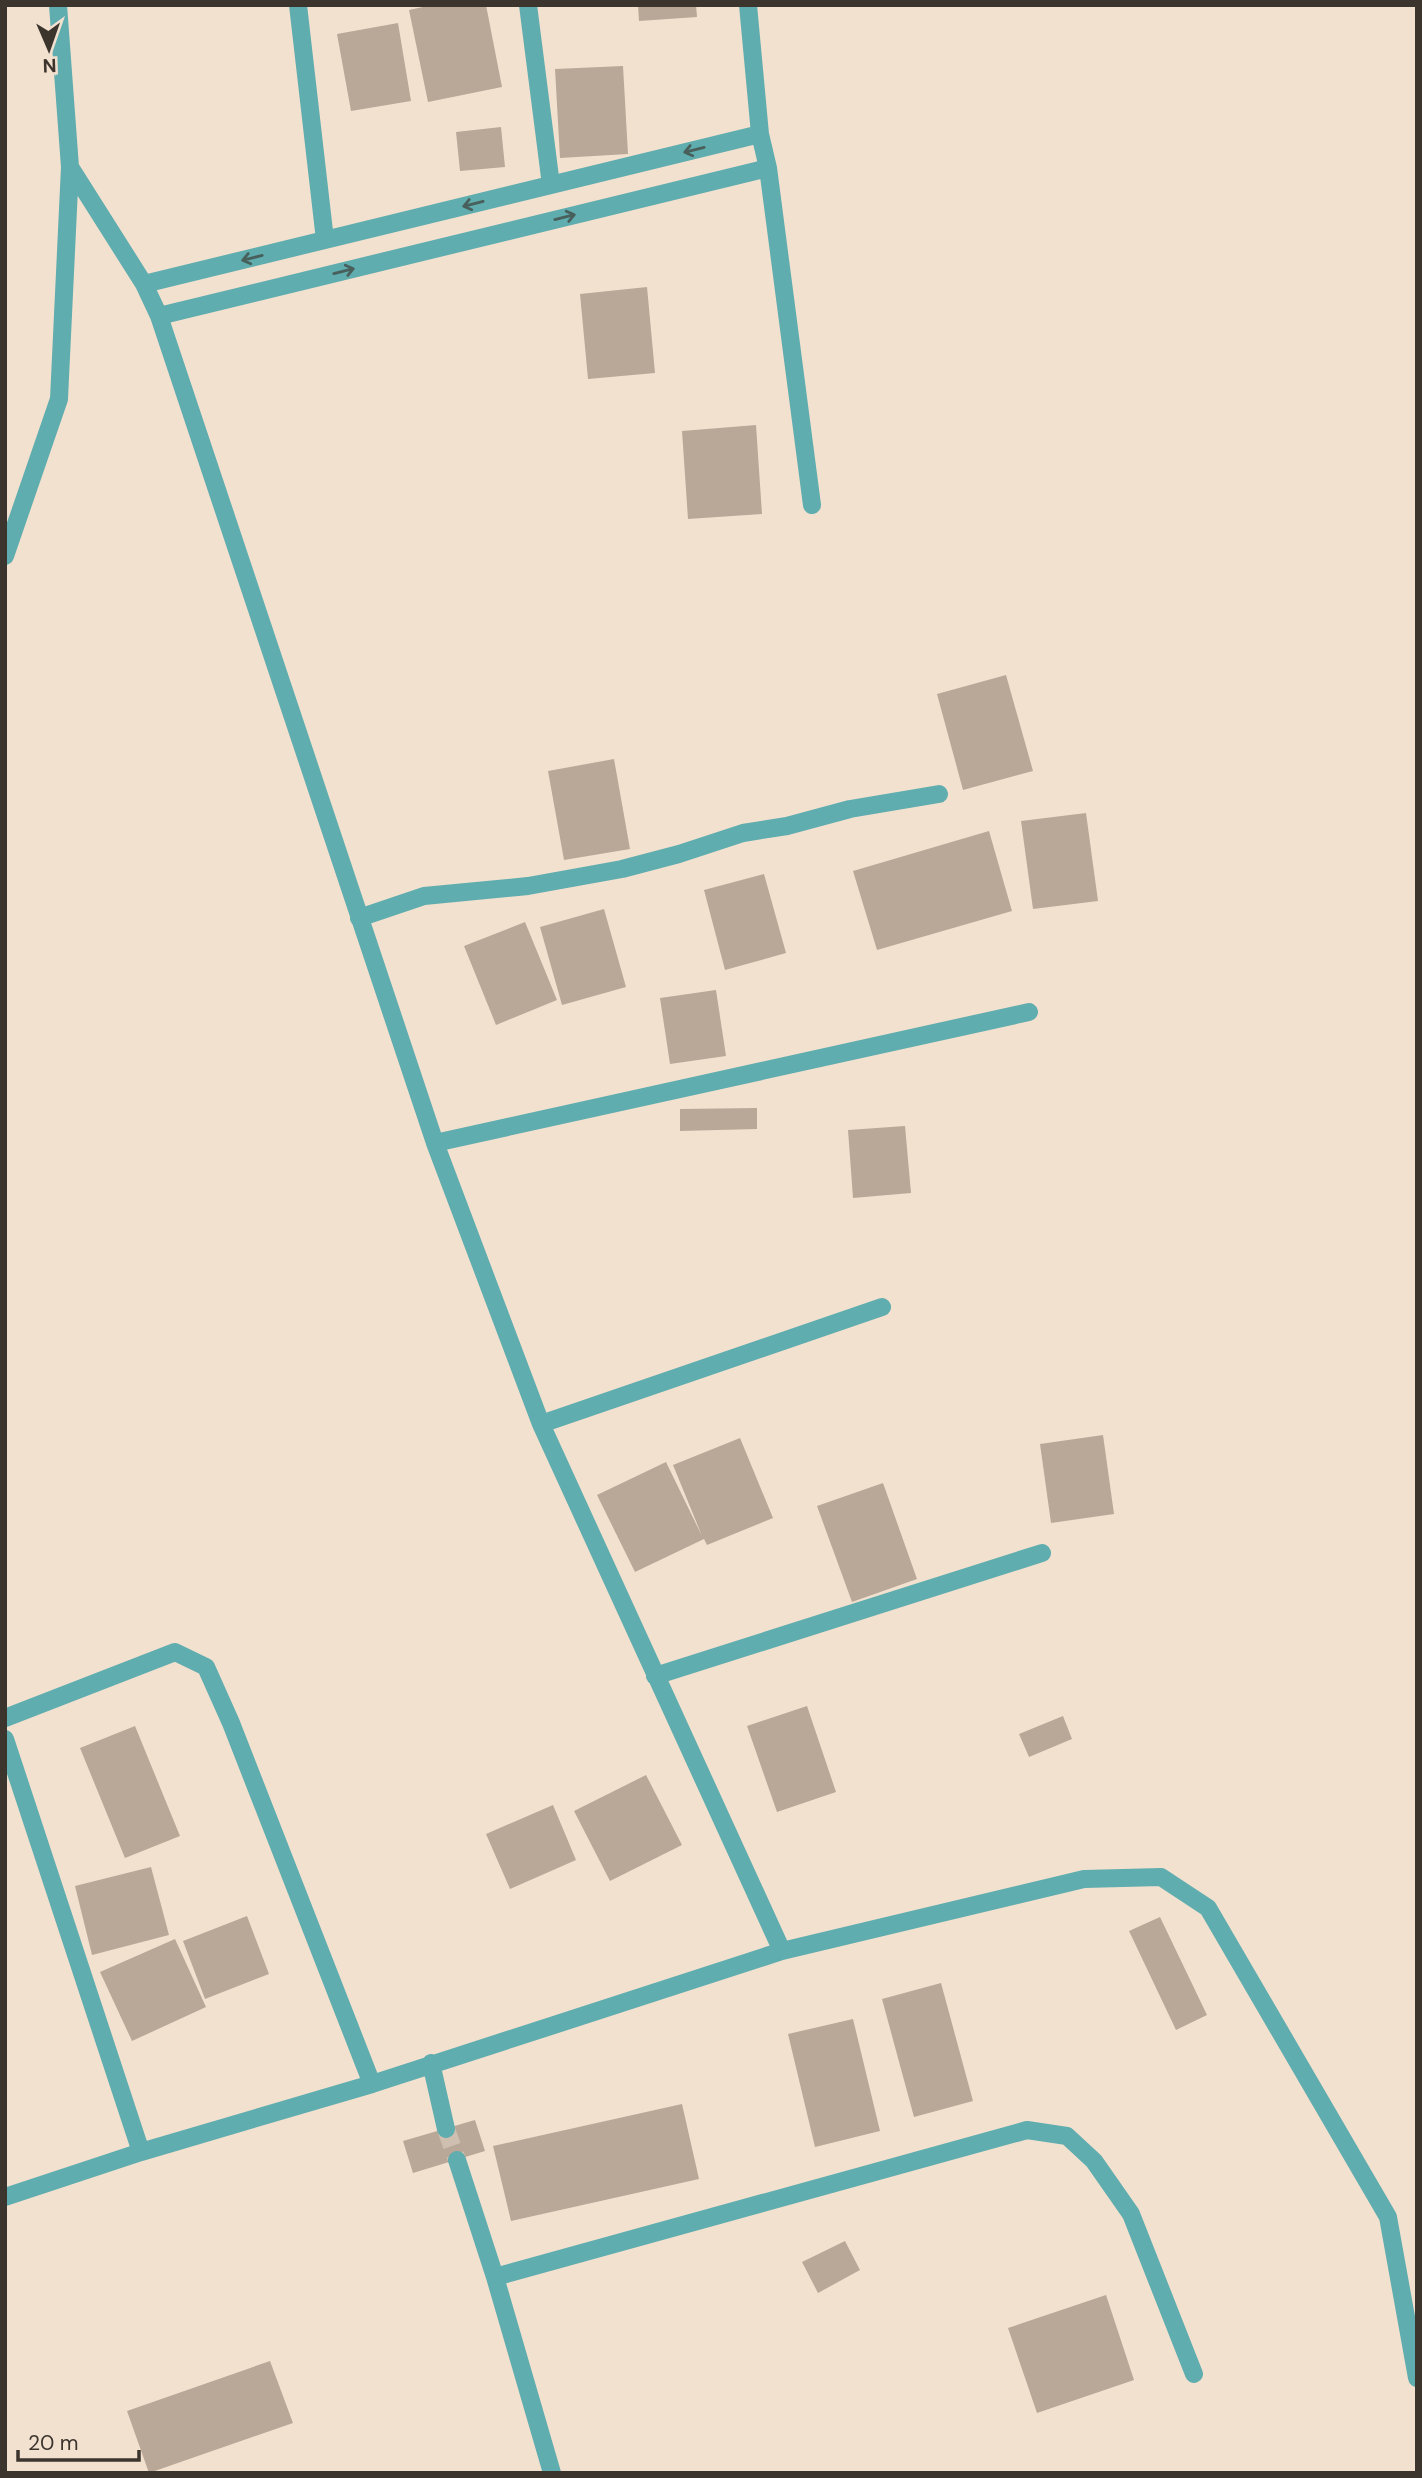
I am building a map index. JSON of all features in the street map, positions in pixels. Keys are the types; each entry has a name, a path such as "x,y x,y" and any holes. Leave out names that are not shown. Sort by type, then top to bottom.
{"street":[{"path":"5,556 59,400 70,167 58,5"},
{"path":"298,5 325,240"},
{"path":"528,5 551,184"},
{"path":"748,5 760,134 768,168 812,505"},
{"path":"144,284 760,134"},
{"path":"70,167 144,284 159,316 435,1143 541,1424 782,1951"},
{"path":"159,316 768,168"},
{"path":"359,918 424,896 528,886 622,869 743,833 787,826 850,809 939,794"},
{"path":"435,1143 1029,1012"},
{"path":"541,1424 882,1307"},
{"path":"655,1676 1042,1553"},
{"path":"5,1718 175,1652 206,1667 231,1723 372,2084"},
{"path":"5,1739 141,2152"},
{"path":"5,2197 141,2152 372,2084 782,1951 1084,1879 1161,1877 1208,1908 1388,2217 1417,2378"},
{"path":"431,2063 446,2129"},
{"path":"495,2277 1027,2130 1067,2136 1094,2161 1131,2214 1194,2374"},
{"path":"457,2160 495,2277 552,2473"}],"building":[{"path":"432,5 486,5 502,87 428,102 409,10"},
{"path":"638,5 696,5 697,17 639,21"},
{"path":"398,23 411,101 351,111 337,34"},
{"path":"623,66 628,154 560,158 555,69"},
{"path":"501,127 505,167 460,171 456,132"},
{"path":"647,287 655,373 588,379 580,294"},
{"path":"756,425 762,514 688,519 682,431"},
{"path":"1006,675 1033,771 963,790 937,694"},
{"path":"614,759 630,849 564,860 548,771"},
{"path":"1086,813 1098,901 1033,909 1021,821"},
{"path":"989,831 1012,911 877,950 853,871"},
{"path":"764,874 786,953 725,970 704,890"},
{"path":"604,909 626,987 562,1005 540,927"},
{"path":"525,922 557,1000 496,1025 464,946"},
{"path":"716,990 726,1056 670,1064 660,998"},
{"path":"757,1108 757,1129 680,1131 680,1109"},
{"path":"905,1126 911,1193 853,1198 848,1130"},
{"path":"1103,1435 1114,1514 1051,1523 1040,1444"},
{"path":"740,1438 773,1518 707,1545 704,1539 635,1572 597,1495 666,1462 702,1536 673,1465"},
{"path":"883,1483 917,1579 852,1602 817,1506"},
{"path":"807,1706 836,1792 777,1812 747,1726"},
{"path":"1063,1716 1072,1739 1029,1757 1019,1734"},
{"path":"135,1726 180,1836 125,1858 80,1748"},
{"path":"646,1775 682,1845 610,1881 574,1811"},
{"path":"553,1805 576,1860 510,1889 486,1834"},
{"path":"151,1867 169,1935 92,1955 75,1886"},
{"path":"247,1916 269,1974 205,1999 183,1941"},
{"path":"1160,1917 1207,2015 1176,2030 1129,1931"},
{"path":"175,1939 206,2007 132,2041 100,1972"},
{"path":"941,1983 973,2101 914,2117 882,1999"},
{"path":"853,2019 880,2131 815,2147 788,2034"},
{"path":"682,2104 699,2179 511,2221 493,2146"},
{"path":"475,2120 485,2151 413,2173 403,2141"},
{"path":"845,2241 860,2270 818,2293 802,2262"},
{"path":"1106,2295 1134,2380 1037,2413 1008,2328"},
{"path":"270,2361 293,2423 149,2473 127,2411"}],"tunnel":[{"path":"446,2129 457,2160"}]}
